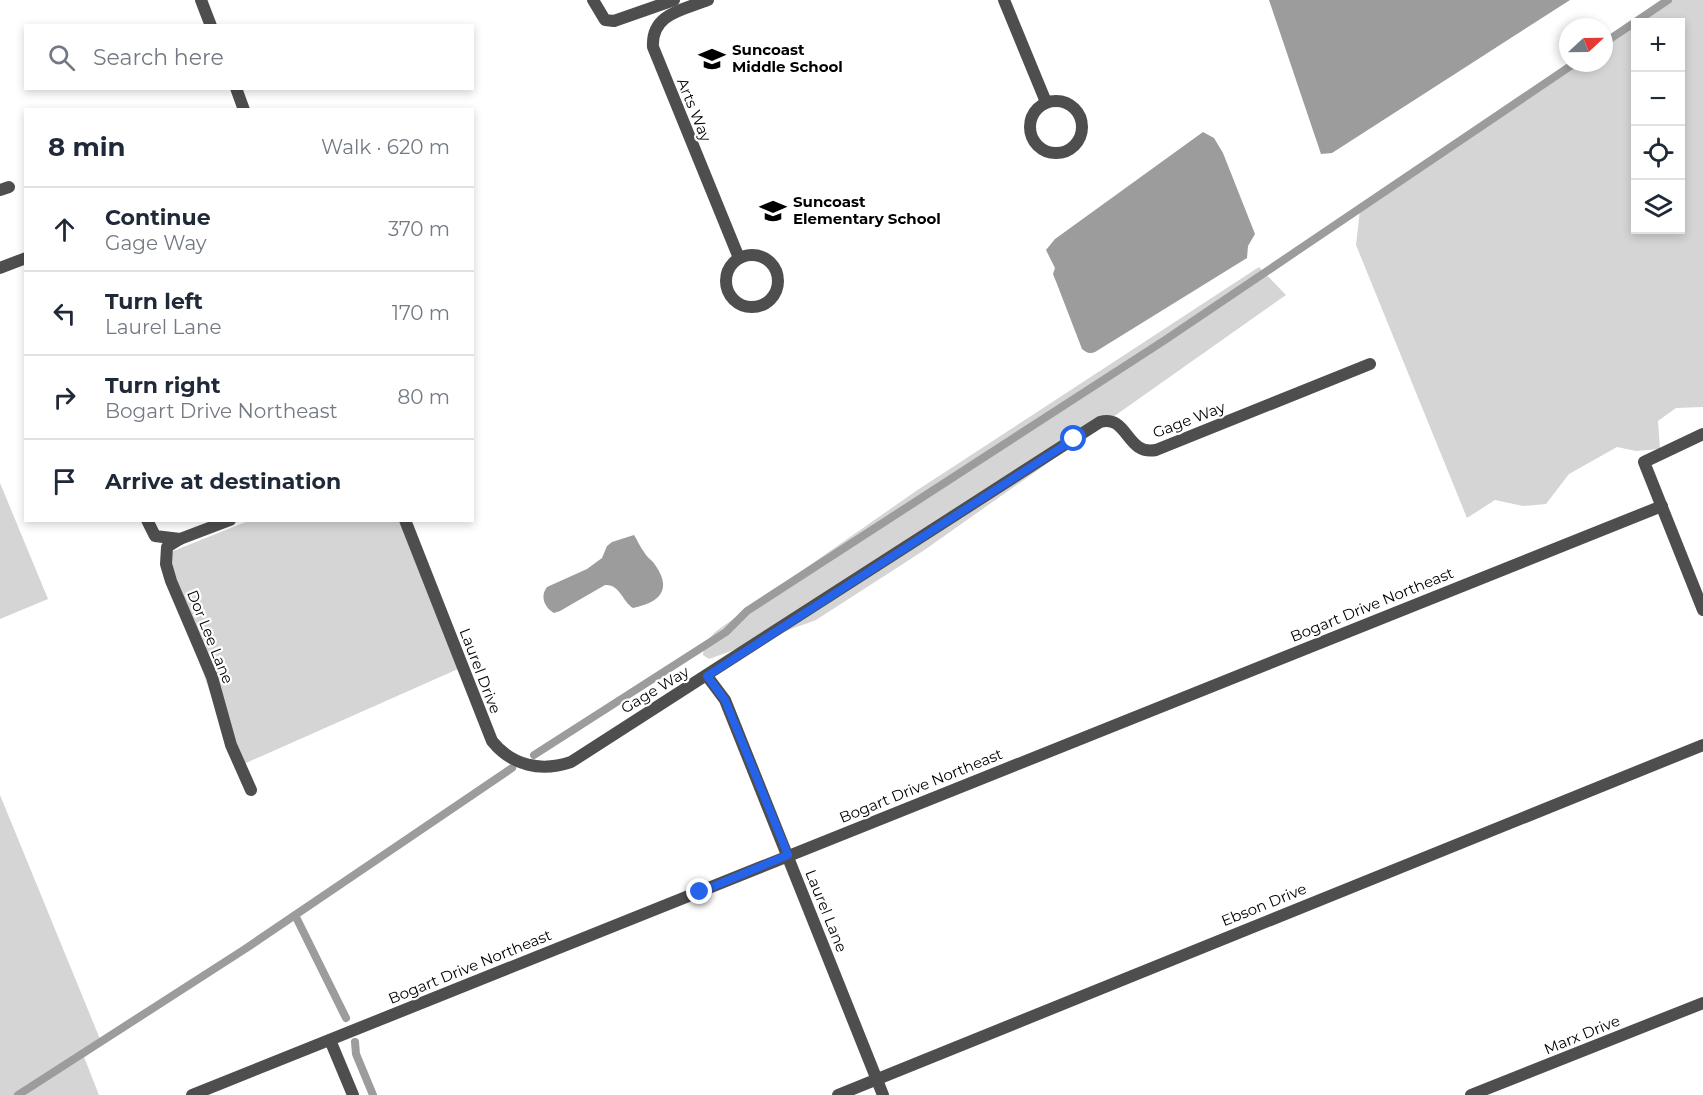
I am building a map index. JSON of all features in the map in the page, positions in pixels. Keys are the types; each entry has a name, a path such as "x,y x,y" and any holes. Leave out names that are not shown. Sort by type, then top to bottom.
{"street":[{"path":"201,0 210,24"},
{"path":"593,0 605,20 614,21 674,0"},
{"name":"Arts Way","path":"708,0 664,17 652,36 652,47 739,258"},
{"path":"1004,0 1046,102"},
{"path":"237,90 243,108"},
{"path":"1062,101 1076,109 1080,116 1082,132 1079,140 1067,151 1059,153 1043,150 1032,138 1030,121 1039,107 1046,102 1062,101"},
{"path":"755,255 770,262 775,269 778,285 771,300 764,305 755,308 746,307 731,298 725,281 727,272 739,258 755,255"},
{"path":"0,268 24,259"},
{"name":"Gage Way","path":"579,756 1100,422 1108,420 1117,423 1139,449 1147,452 1370,364"},
{"path":"1703,434 1644,462 1703,610"},
{"name":"Bogart Drive Northeast","path":"192,1095 1662,506"},
{"path":"148,522 155,536 180,539 225,522"},
{"name":"Laurel Drive","path":"406,522 492,741 507,756 525,765 563,764 579,756"},
{"name":"Dor Lee Lane","path":"180,539 167,547 166,564 171,581 212,676 231,745 251,790"},
{"name":"Laurel Lane","path":"707,676 725,700 883,1095"},
{"name":"Ebson Drive","path":"838,1095 1703,745"},
{"name":"Marx Drive","path":"1472,1095 1703,1003"},
{"path":"330,1040 353,1095"}],"shaded area":[{"path":"1269,0 1570,0 1332,153 1321,154"},
{"path":"1672,0 1703,0 1703,407 1676,408 1658,421 1660,449 1636,451 1617,447 1569,474 1546,504 1523,506 1495,500 1467,518 1356,245 1360,209 1565,72 1613,72 1613,40 1631,28 1631,234 1685,234 1685,18 1645,18"},
{"path":"1203,132 1214,138 1223,153 1255,234 1248,246 1247,258 1095,352 1087,352 1082,349 1053,274 1055,268 1046,250 1055,239"},
{"path":"1259,267 1286,295 923,551 816,620 709,659 703,655 704,645 715,632 916,491"},
{"path":"0,483 48,599 0,619"},
{"path":"246,522 400,522 458,669 237,767 161,556"},
{"path":"634,535 662,579 663,586 657,598 633,608 618,590 605,585 560,611 554,613 548,608 544,601 547,587 587,569 602,558 607,546 612,542"},
{"path":"0,795 102,1044 84,1057 99,1095 0,1095"}],"waterway":[{"path":"1613,37 1668,0"},
{"path":"534,755 726,632 747,611 1165,340 1562,72"},
{"path":"18,1095 245,949 512,768"},
{"path":"295,915 346,1018"},
{"path":"355,1042 356,1054 373,1095"}],"place":[{"name":"Suncoast Middle School","path":"712,59"},
{"name":"Suncoast Elementary School","path":"773,211"}],"route":[{"path":"700,892 788,855 725,700 707,676 1074,439"}]}
